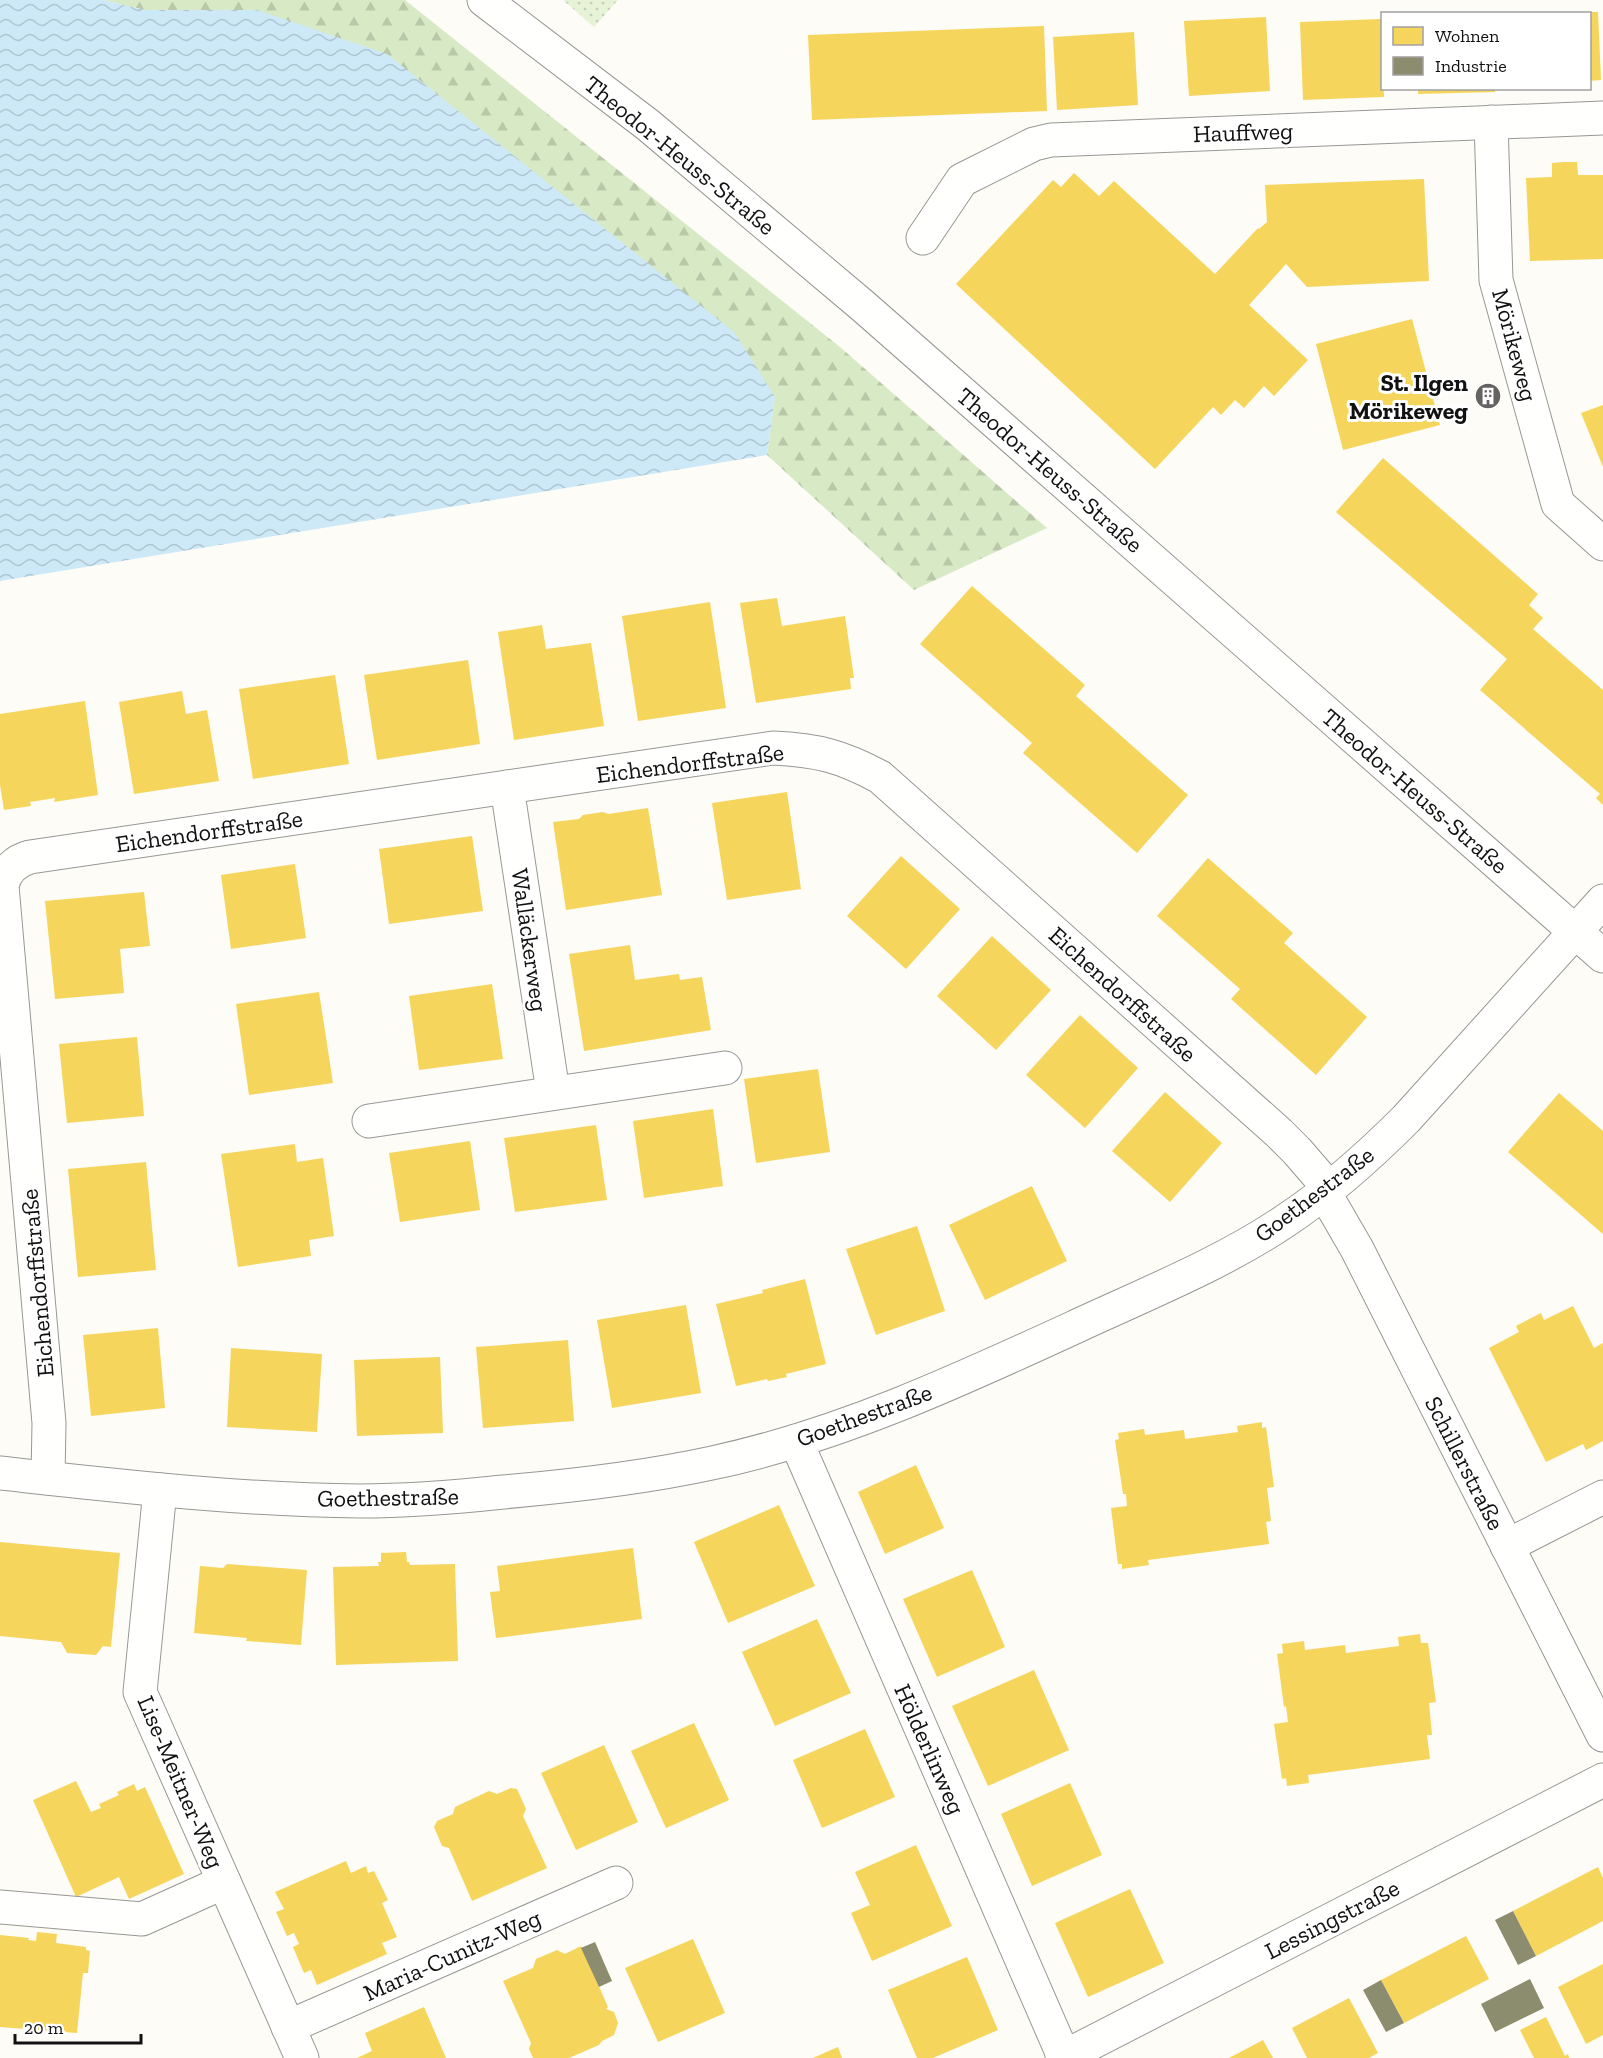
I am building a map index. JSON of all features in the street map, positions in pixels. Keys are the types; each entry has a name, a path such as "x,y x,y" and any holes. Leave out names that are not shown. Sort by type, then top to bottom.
{"street":[{"name":"Theodor-Heuss-Straße","path":"484,0 648,125 863,306 1603,956"},
{"name":"Hauffweg","path":"923,238 962,180 1034,144 1051,140 1603,118"},
{"name":"Mörikeweg","path":"1491,122 1496,280 1558,504 1603,544"},
{"name":"Eichendorffstraße","path":"48,1478 49,1423 2,892 3,869 30,857 773,748 801,749 829,754 880,777 1270,1125 1297,1151 1326,1190"},
{"name":"Walläckerweg","path":"507,787 553,1092"},
{"name":"Goethestraße","path":"0,1473 160,1490 286,1499 365,1501 458,1496 549,1488 712,1463 796,1441 848,1424 992,1367 1166,1285 1286,1221 1382,1143 1406,1119 1603,900"},
{"path":"369,1121 725,1068"},
{"name":"Schillerstraße","path":"1326,1190 1603,1736"},
{"name":"Hölderlinweg","path":"796,1441 1063,2057"},
{"name":"Lise-Meitner-Weg","path":"160,1490 140,1692 302,2058"},
{"path":"1507,1546 1603,1497"},
{"name":"Lessingstraße","path":"1063,2057 1603,1780"},
{"path":"0,1907 142,1919 224,1882"},
{"name":"Maria-Cunitz-Weg","path":"288,2027 616,1883"}],"green space":[{"path":"103,0 405,0 840,347 1047,528 914,590 767,455 775,397 257,10 145,10"},
{"path":"563,0 618,0 594,27"}],"water":[{"path":"0,0 103,0 145,10 257,10 387,54 735,333 775,397 767,455 0,581"}],"building: Wohnen":[{"path":"1591,12 1598,12 1601,80 1591,81"},
{"path":"1266,17 1270,91 1189,96 1184,21"},
{"path":"1381,19 1381,90 1384,90 1384,97 1303,100 1300,22"},
{"path":"1044,26 1047,111 812,120 808,35"},
{"path":"1134,32 1138,105 1057,110 1053,37"},
{"path":"1418,90 1495,90 1495,92 1418,94"},
{"path":"1577,162 1578,175 1603,175 1603,259 1530,261 1526,178 1552,177 1552,163"},
{"path":"1074,173 1099,196 1114,181 1215,274 1258,228 1267,222 1265,185 1424,179 1429,281 1307,287 1286,264 1249,305 1308,360 1274,396 1264,386 1244,408 1235,400 1221,415 1213,407 1155,469 956,284 1053,180 1061,187"},
{"path":"1412,319 1440,425 1343,450 1316,344"},
{"name":"St. Ilgen Mörikeweg","path":"1493,386 1497,403 1484,406 1480,389"},
{"path":"1603,405 1603,467 1581,413"},
{"path":"1383,458 1538,594 1529,605 1543,618 1533,629 1603,690 1603,805 1596,798 1600,794 1480,690 1507,659 1336,512"},
{"path":"972,586 1085,685 1076,696 1188,795 1137,853 1023,753 1032,743 920,644"},
{"path":"777,598 782,626 845,616 854,678 850,678 851,689 756,703 740,603"},
{"path":"710,602 726,708 638,721 622,616"},
{"path":"542,625 546,649 591,643 604,726 514,740 498,632"},
{"path":"468,660 480,744 377,760 364,675"},
{"path":"335,675 349,764 253,779 239,689"},
{"path":"182,691 186,714 207,710 219,781 134,794 119,702"},
{"path":"85,701 98,795 54,802 55,798 30,802 31,806 4,810 0,785 0,714"},
{"path":"787,792 801,889 727,900 712,803"},
{"path":"648,808 662,895 566,910 553,822 579,819 583,815 603,812 608,814"},
{"path":"472,836 483,911 389,924 379,849"},
{"path":"901,856 960,909 906,969 847,916"},
{"path":"1208,858 1293,933 1284,943 1367,1017 1316,1075 1231,999 1240,989 1157,916"},
{"path":"295,864 306,938 231,949 221,875"},
{"path":"144,892 150,946 120,949 124,993 55,999 45,901"},
{"path":"992,936 1051,990 996,1050 937,996"},
{"path":"630,945 635,980 679,974 680,980 702,977 711,1030 584,1051 569,954"},
{"path":"492,984 503,1059 419,1070 409,996"},
{"path":"319,992 333,1083 249,1095 236,1004"},
{"path":"1080,1015 1138,1068 1085,1128 1026,1075"},
{"path":"137,1037 144,1116 67,1123 59,1044"},
{"path":"818,1069 830,1152 756,1163 744,1079"},
{"path":"1165,1092 1222,1143 1170,1202 1112,1151"},
{"path":"1559,1093 1603,1131 1603,1234 1508,1152"},
{"path":"713,1109 723,1186 644,1198 633,1121"},
{"path":"596,1125 607,1200 515,1212 504,1138"},
{"path":"470,1141 480,1210 400,1222 389,1153"},
{"path":"295,1144 297,1162 323,1158 334,1236 309,1240 311,1256 238,1267 221,1154"},
{"path":"146,1162 156,1270 78,1277 68,1169"},
{"path":"1032,1186 1067,1261 985,1300 949,1225"},
{"path":"917,1226 945,1311 876,1335 846,1249"},
{"path":"805,1279 826,1364 786,1374 787,1377 736,1386 716,1304 763,1293 762,1290"},
{"path":"686,1305 701,1393 612,1408 597,1320"},
{"path":"1573,1306 1594,1348 1603,1343 1603,1441 1586,1450 1583,1444 1546,1462 1489,1348 1519,1332 1516,1326 1541,1313 1544,1320"},
{"path":"158,1328 165,1408 91,1416 83,1335"},
{"path":"568,1340 574,1421 483,1428 476,1347"},
{"path":"231,1348 322,1354 317,1432 227,1427"},
{"path":"440,1357 443,1433 357,1436 354,1360"},
{"path":"1262,1422 1262,1428 1266,1427 1274,1487 1267,1488 1271,1521 1266,1522 1269,1544 1148,1560 1149,1565 1122,1569 1122,1564 1118,1564 1111,1508 1127,1506 1115,1440 1119,1439 1118,1433 1144,1429 1145,1435 1184,1430 1185,1439 1238,1432 1237,1426"},
{"path":"916,1465 944,1528 885,1554 858,1492"},
{"path":"779,1505 815,1586 728,1623 694,1542"},
{"path":"0,1542 120,1553 111,1647 103,1646 96,1655 67,1653 61,1642 0,1636"},
{"path":"633,1548 642,1619 496,1638 490,1592 500,1591 497,1566"},
{"path":"406,1552 407,1562 410,1565 455,1564 458,1661 336,1665 333,1567 379,1566 381,1553"},
{"path":"227,1564 307,1570 301,1645 246,1641 247,1638 194,1633 200,1566 223,1568"},
{"path":"972,1570 1005,1647 937,1677 903,1599"},
{"path":"817,1619 851,1693 775,1726 742,1652"},
{"path":"1420,1634 1421,1643 1428,1643 1436,1702 1429,1703 1432,1735 1427,1735 1430,1759 1308,1775 1309,1783 1287,1786 1286,1778 1282,1779 1274,1724 1288,1722 1277,1654 1283,1653 1282,1644 1304,1641 1305,1650 1345,1645 1346,1653 1399,1646 1398,1637"},
{"path":"1034,1670 1069,1750 988,1786 952,1706"},
{"path":"694,1723 729,1800 666,1828 631,1751"},
{"path":"865,1729 895,1797 822,1828 793,1760"},
{"path":"604,1745 638,1822 576,1850 541,1773"},
{"path":"76,1781 91,1812 101,1808 99,1804 119,1795 117,1792 134,1784 137,1791 145,1787 184,1874 129,1899 119,1877 76,1897 33,1800"},
{"path":"1070,1783 1102,1855 1032,1886 1001,1814"},
{"path":"511,1788 517,1789 526,1809 523,1816 547,1868 472,1901 449,1848 442,1846 434,1827 437,1821 453,1814 455,1807 489,1791 497,1794"},
{"path":"916,1845 952,1926 872,1961 851,1913 870,1905 855,1872"},
{"path":"346,1861 351,1873 366,1866 368,1873 374,1871 388,1900 382,1903 397,1937 382,1943 387,1954 317,1985 311,1970 304,1973 293,1947 299,1944 294,1933 287,1936 276,1912 284,1909 275,1892"},
{"path":"1598,1867 1603,1878 1603,1921 1536,1956 1513,1911"},
{"path":"1130,1889 1164,1963 1088,1997 1055,1923"},
{"path":"37,1932 57,1934 56,1943 86,1947 86,1950 90,1951 88,1973 83,1973 77,2033 0,2027 0,1935 29,1938 28,1940 36,1941"},
{"path":"1466,1936 1489,1979 1404,2023 1381,1980"},
{"path":"693,1939 725,2013 658,2042 625,1968"},
{"path":"581,1946 608,2007 606,2009 614,2012 618,2023 614,2035 599,2045 569,2058 533,2058 529,2049 531,2043 503,1981 533,1968 536,1959 557,1950 565,1954"},
{"path":"967,1957 998,2030 933,2058 917,2058 888,1990"},
{"path":"1603,1964 1603,2035 1586,2044 1558,1987"},
{"path":"1349,1998 1378,2053 1369,2058 1307,2058 1292,2028"},
{"path":"424,2007 446,2058 357,2058 372,2051 365,2033"},
{"path":"1546,2017 1565,2056 1568,2054 1569,2058 1534,2058 1520,2030"},
{"path":"1263,2040 1273,2058 1229,2058"},
{"path":"838,2047 842,2058 813,2058"}],"building: Industrie":[{"path":"1513,1911 1536,1956 1518,1965 1495,1920"},
{"path":"595,1942 612,1981 599,1987 581,1948"},
{"path":"1530,1979 1544,2008 1495,2032 1481,2004"},
{"path":"1381,1980 1404,2023 1386,2032 1363,1990"}],"place":[{"name":"St. Ilgen Mörikeweg","path":"1488,396"}]}
